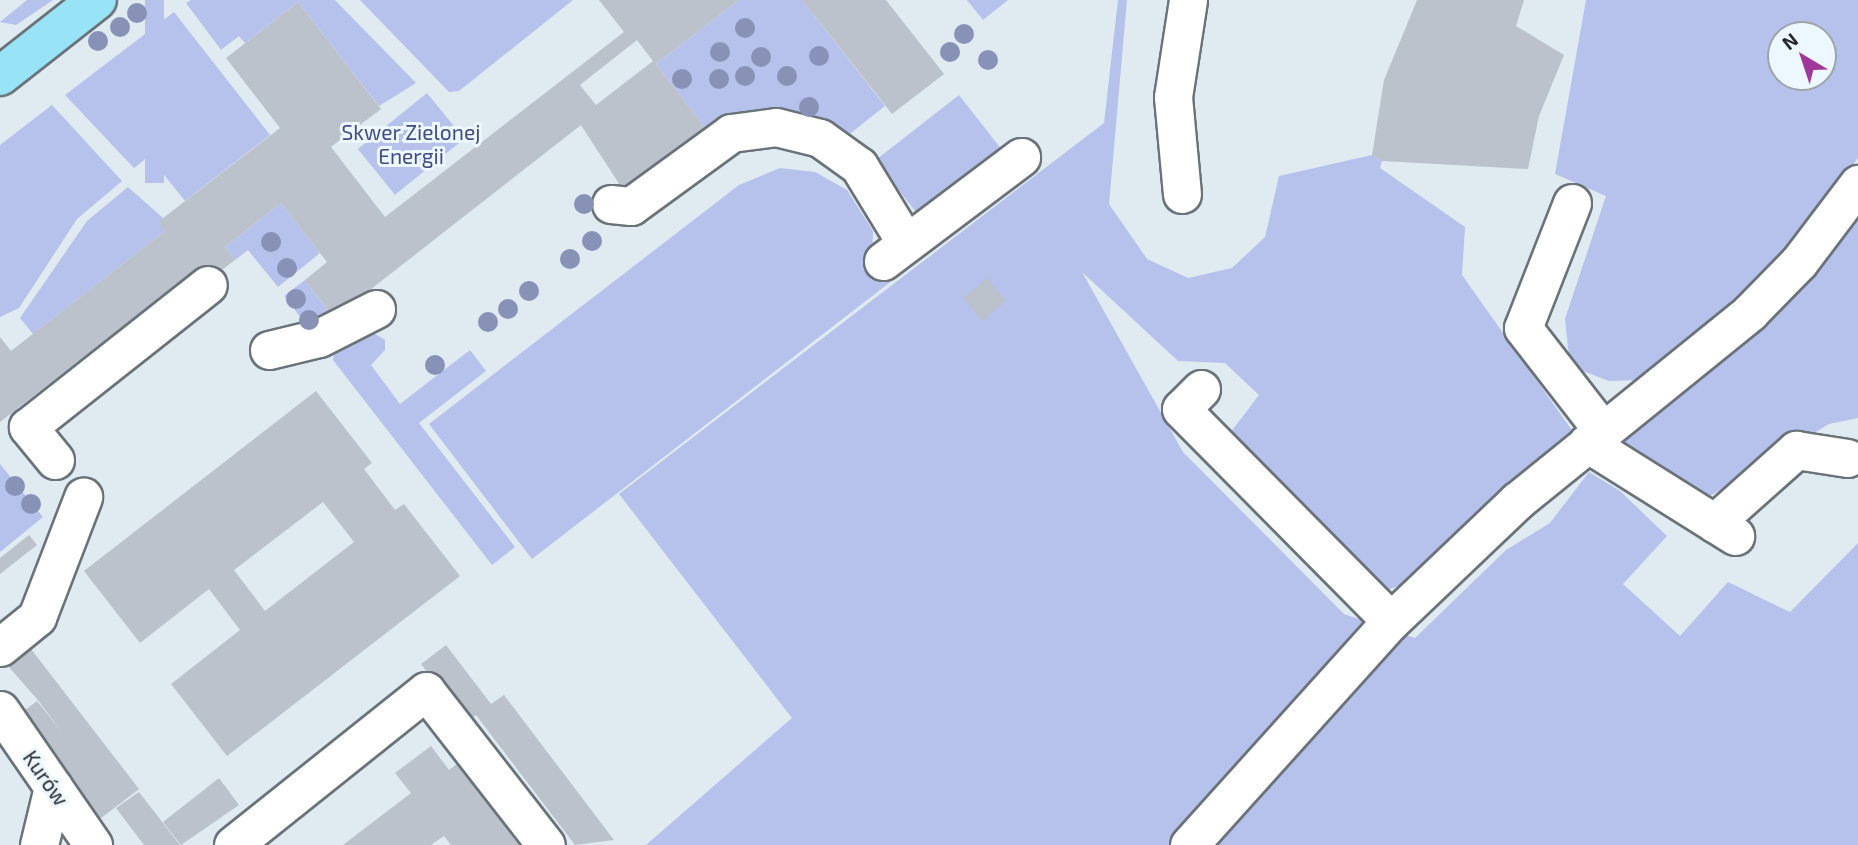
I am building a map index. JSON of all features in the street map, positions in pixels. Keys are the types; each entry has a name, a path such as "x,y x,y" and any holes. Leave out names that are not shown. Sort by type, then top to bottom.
{"main road":[{"path":"4,64 97,0"}],"street":[{"path":"1182,194 1173,97 1188,0"},
{"path":"611,204 631,206 731,133 776,127 820,138 859,166 894,252 1021,157"},
{"path":"1189,845 1391,621 1595,436 1749,312 1799,262 1858,184"},
{"path":"1572,203 1523,328 1595,436 1725,529 1796,450 1847,458"},
{"path":"55,460 28,427 208,285"},
{"path":"269,350 319,338 376,309"},
{"path":"1201,389 1181,409 1391,621"},
{"path":"0,647 37,617 83,497"},
{"path":"233,845 426,691 546,845"},
{"name":"Kurów","path":"0,710 93,845"},
{"path":"39,845 53,787"}],"green space":[{"path":"27,0 53,0 16,25 0,22"},
{"path":"145,0 164,0 164,183 145,183"},
{"path":"191,0 335,0 416,83 379,106 298,2 245,43 239,36 221,50 186,3"},
{"path":"360,0 573,0 459,91 449,92"},
{"path":"739,0 802,0 885,106 842,140 706,129 656,64"},
{"path":"967,0 1008,0 983,20"},
{"path":"1118,0 1127,0 1109,204 1147,259 1188,278 1232,268 1265,237 1279,176 1372,155 1382,161 1380,168 1465,227 1462,275 1576,436 1424,578 1390,589 1363,578 1227,437 1259,395 1225,363 1178,361 1082,272 1183,452 1344,614 1415,638 1506,550 1550,523 1589,472 1620,491 1667,536 1623,584 1680,636 1728,582 1790,612 1858,543 1858,845 646,845 792,718 619,494 1104,123"},
{"path":"1586,0 1858,0 1858,158 1804,233 1723,315 1639,380 1609,381 1570,366 1565,319 1606,196 1555,174"},
{"path":"174,12 270,135 185,201 149,156 134,168 65,95"},
{"name":"Skwer Zielonej Energii","path":"427,93 464,139 395,195 358,149"},
{"path":"959,95 1001,149 917,214 875,160"},
{"path":"52,105 122,181 77,219 19,308 0,317 0,145"},
{"path":"780,168 815,172 847,190 873,231 871,280 978,198 986,208 532,559 429,424 739,185"},
{"path":"128,187 163,218 165,231 33,334 20,318 87,221"},
{"path":"1858,201 1858,418 1829,424 1705,499 1613,442 1779,310"},
{"path":"281,203 320,253 278,287 248,250 235,260 225,247"},
{"path":"305,280 334,318 313,334 284,296"},
{"path":"365,328 385,340 385,350 371,365 400,404 470,350 486,371 419,423 515,547 492,565 333,360 335,349"},
{"path":"0,464 43,517 0,552"}],"building":[{"path":"599,0 739,0 656,64 706,129 625,193 581,125 334,318 305,280 327,262 281,203 225,247 235,260 210,279 200,266 0,422 0,337 11,351 165,231 158,222 280,128 226,58 298,2 381,109 331,147 385,217 624,32","holes":["637,40 653,61 596,105 580,85"]},
{"path":"802,0 886,0 944,74 892,114"},
{"path":"1417,0 1524,0 1516,26 1564,55 1539,116 1528,169 1382,161 1372,155 1384,80"},
{"path":"987,278 1006,301 983,321 963,298"},
{"path":"316,391 372,463 364,469 395,510 404,504 460,576 227,756 171,684 240,630 209,589 140,643 84,571","holes":["323,502 354,542 265,611 234,570"]},
{"path":"29,535 37,545 0,574 0,558"},
{"path":"446,645 491,704 504,695 614,840 575,845 476,715 466,723 421,664"},
{"path":"31,649 139,789 96,822 16,717 37,701 62,732 37,699 8,666"},
{"path":"431,746 449,770 457,764 519,845 451,845 444,836 431,845 343,845 411,793 395,773"},
{"path":"219,778 239,805 181,845 163,822"},
{"path":"139,792 180,845 144,845 116,808"}]}
